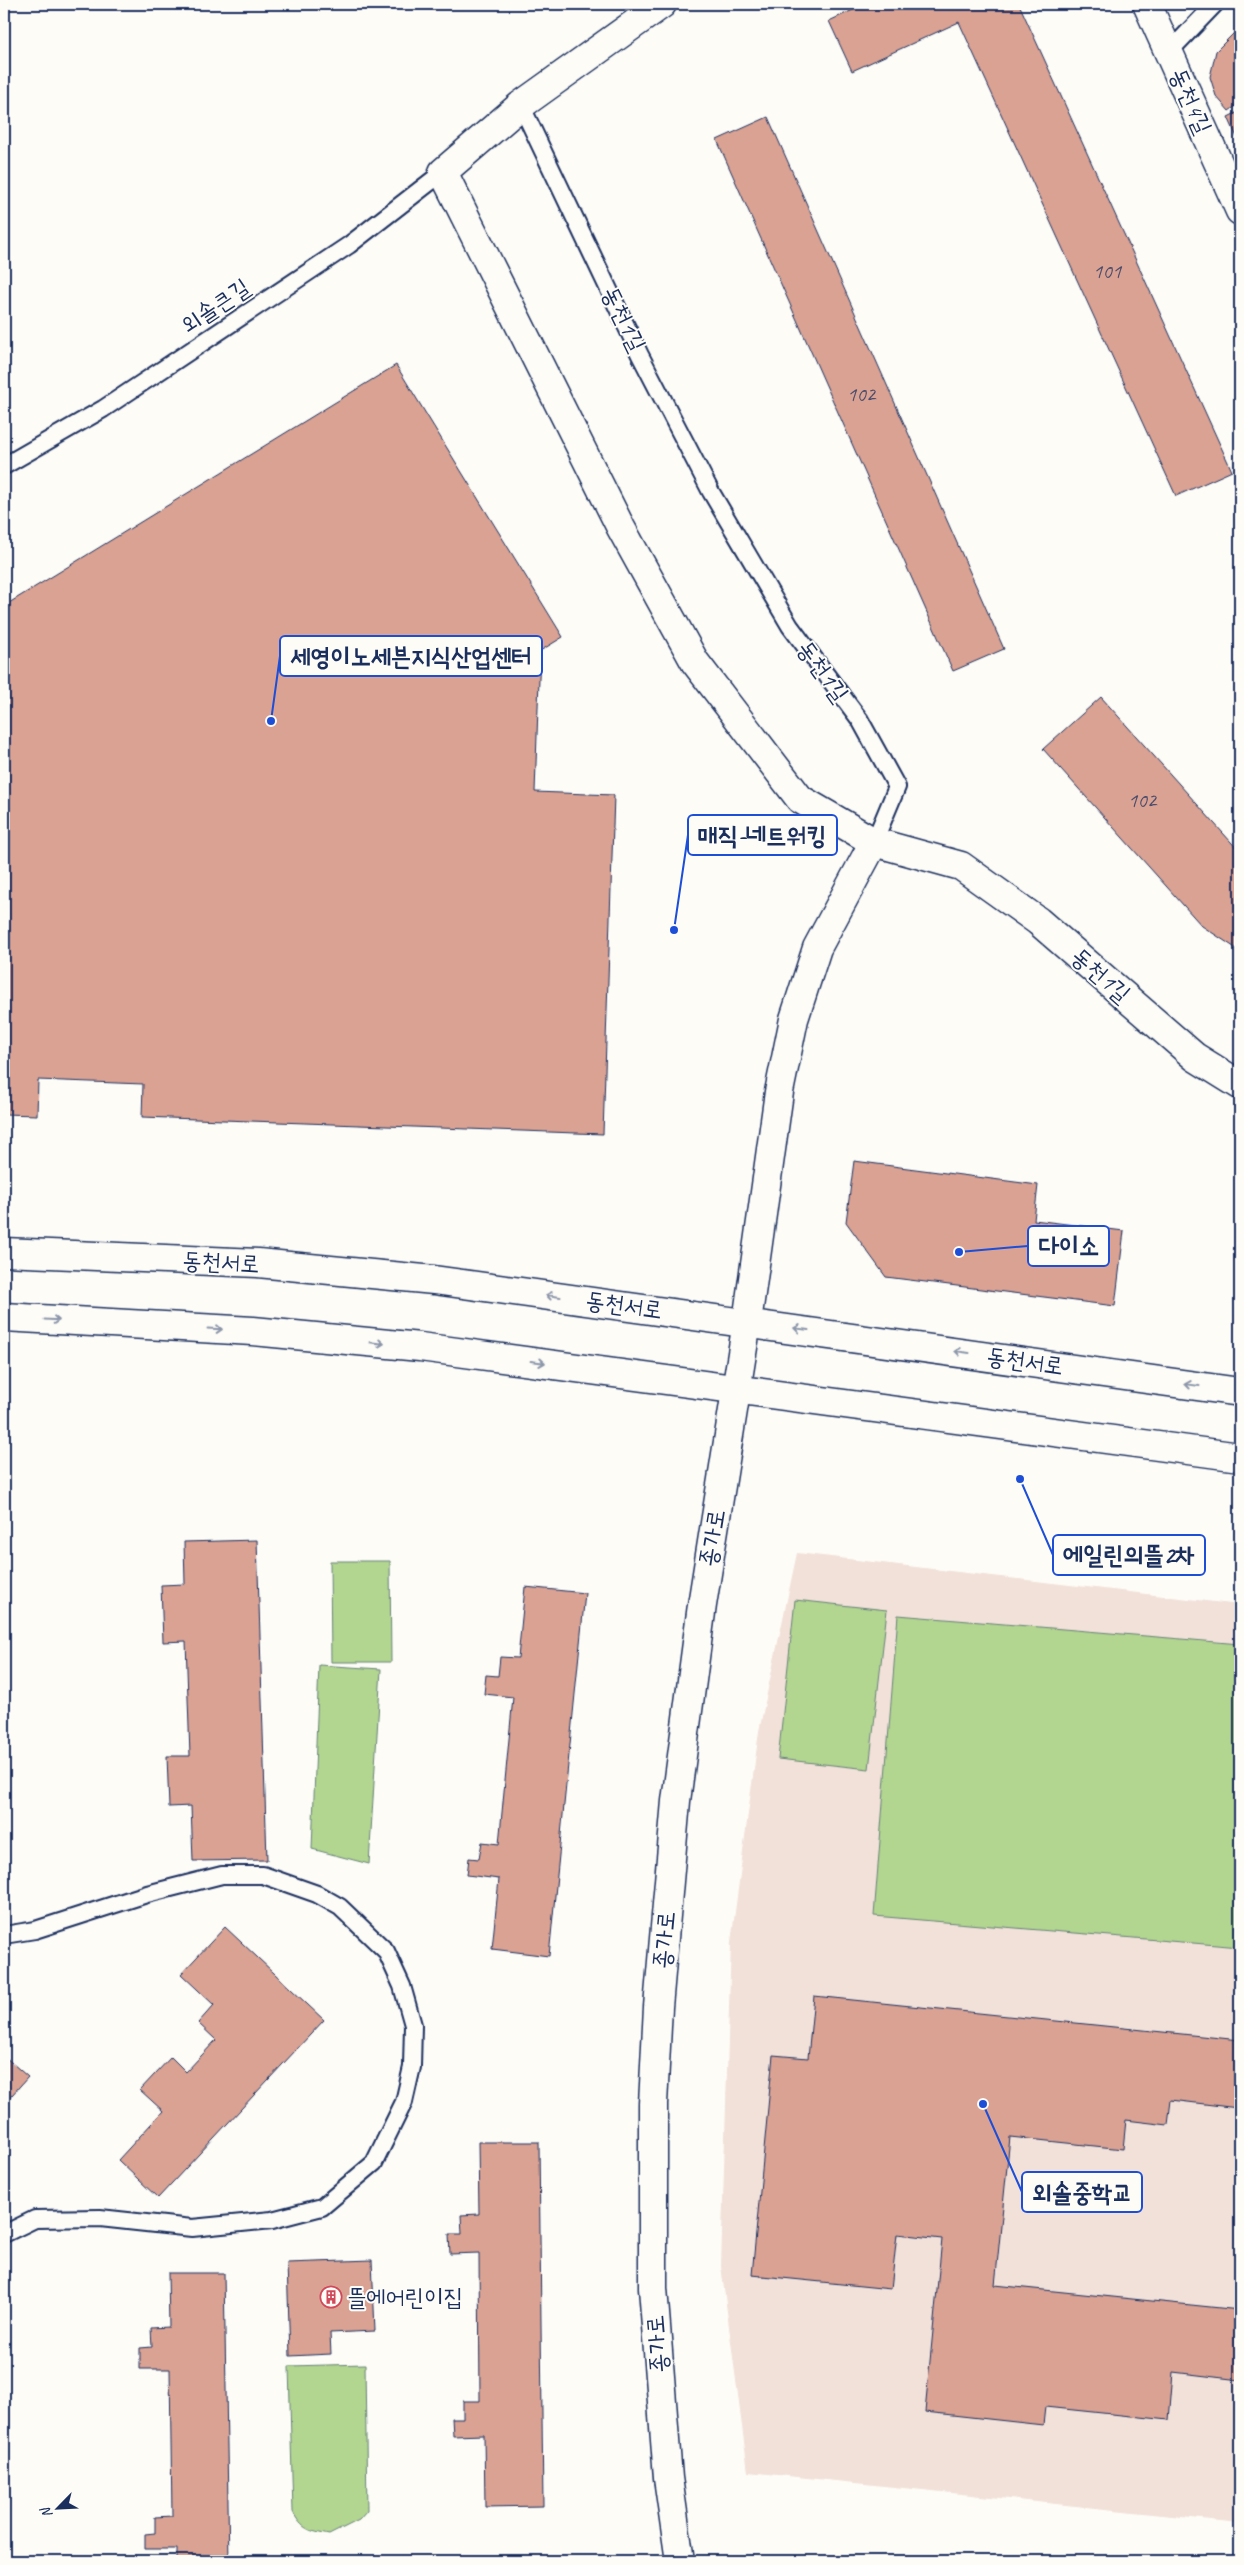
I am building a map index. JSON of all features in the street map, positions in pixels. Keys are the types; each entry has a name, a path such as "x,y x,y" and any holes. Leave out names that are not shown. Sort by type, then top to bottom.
{"street":[{"path":"662,4 521,105 443,172 621,528 695,662 800,799 874,842"},
{"path":"1147,4 1169,52"},
{"name":"동천4길","path":"1169,52 1240,211"},
{"name":"동천1길","path":"874,842 961,866 1038,921 1195,1057 1240,1085"},
{"name":"종가로","path":"680,2561 668,2478 653,2288 653,2104 658,2007 676,1801 702,1605 747,1322 779,1092 794,1019 817,948 874,842"},
{"name":"동천서로","path":"4,1252 258,1263 434,1280 1240,1392"},
{"path":"4,1317 272,1333 420,1347 737,1388 1240,1457"}],"lane":[{"name":"동천4길","path":"1169,52 1215,4"},
{"name":"동천1길","path":"521,105 640,355 711,492 790,626 860,720 897,787 874,842"},
{"name":"외솔큰길","path":"4,466 103,408 350,245 443,172"},
{"path":"4,1935 35,1930 147,1894 222,1874 263,1875 317,1894 340,1907 386,1952 402,1986 413,2025 412,2067 404,2102 378,2155 374,2163 322,2207 272,2220 192,2228 100,2218 35,2219 4,2234"}],"shaded area":[{"path":"797,1553 1240,1605 1240,2523 748,2472 721,2266 731,1942 759,1731"}],"green space":[{"path":"330,1561 390,1561 391,1662 331,1662"},
{"path":"795,1600 887,1610 869,1769 778,1759"},
{"path":"898,1615 1240,1644 1240,1947 874,1916"},
{"path":"319,1665 381,1669 369,1864 312,1849"},
{"path":"365,2364 367,2511 359,2520 329,2535 307,2529 300,2523 293,2512 289,2366"}],"building":[{"path":"866,4 1019,4 1232,471 1176,496 959,22 852,71 829,21"},
{"path":"1240,27 1240,103 1229,111 1216,96 1210,77 1216,51"},
{"path":"1240,111 1240,144 1228,117"},
{"path":"768,117 1004,649 953,671 717,140"},
{"path":"396,365 563,637 540,651 535,792 614,795 603,1134 142,1117 143,1084 38,1080 37,1115 4,1114 4,606"},
{"path":"1101,697 1240,852 1240,951 1202,926 1043,749"},
{"path":"854,1161 1038,1185 1034,1220 1124,1231 1115,1306 886,1277 846,1222"},
{"path":"257,1540 267,1860 193,1861 191,1806 169,1807 167,1756 190,1756 186,1641 163,1642 161,1585 185,1584 184,1542"},
{"path":"525,1587 585,1593 549,1956 492,1949 499,1879 467,1875 469,1858 479,1859 482,1842 499,1844 513,1697 484,1694 486,1675 498,1676 500,1657 518,1658"},
{"path":"225,1927 324,2020 158,2198 118,2160 163,2111 140,2090 171,2057 186,2072 216,2040 198,2023 214,2005 181,1974"},
{"path":"814,1996 1240,2040 1240,2135 1236,2134 1238,2108 1171,2100 1168,2125 1126,2120 1123,2149 1010,2137 995,2285 1240,2310 1240,2380 1173,2372 1169,2420 1045,2407 1043,2425 925,2412 942,2239 897,2234 891,2289 752,2275 773,2055 808,2058"},
{"path":"4,2056 28,2077 4,2104"},
{"path":"478,2142 539,2142 543,2506 485,2507 484,2435 453,2436 452,2418 463,2418 463,2401 480,2401 479,2253 450,2254 449,2234 462,2234 461,2215 479,2214"},
{"name":"뜰에어린이집","path":"372,2260 375,2331 330,2333 331,2354 290,2356 287,2263"},
{"path":"168,2273 224,2273 229,2561 177,2561 177,2549 145,2549 145,2534 155,2533 155,2517 172,2516 170,2369 140,2369 140,2348 152,2347 151,2328 169,2327"}],"place":[{"name":"세영이노세븐지식산업센터","path":"271,721"},
{"name":"매직-네트워킹","path":"674,930"},
{"name":"다이소","path":"959,1252"},
{"name":"에일린의뜰2차","path":"1020,1479"},
{"name":"외솔중학교","path":"983,2104"},
{"name":"뜰에어린이집","path":"331,2297"}]}
